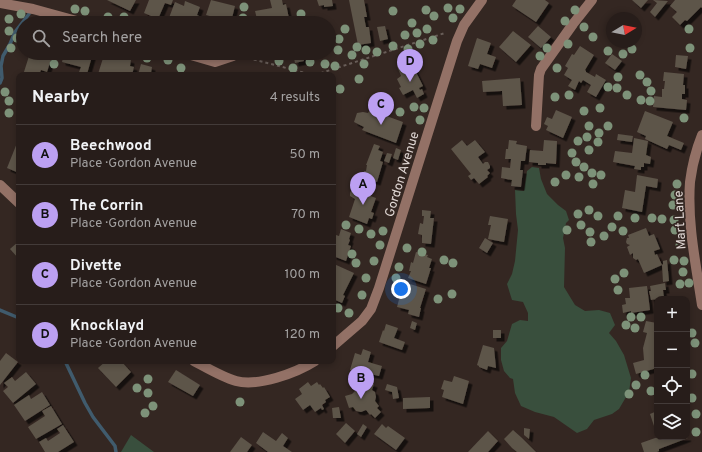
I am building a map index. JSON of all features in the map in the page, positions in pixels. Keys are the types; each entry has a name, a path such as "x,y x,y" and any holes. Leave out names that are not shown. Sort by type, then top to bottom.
{"street":[{"name":"Gordon Avenue","path":"336,343 362,321 371,309 379,288 457,41 464,25 482,0"},
{"path":"536,126 539,75 541,69 592,0"},
{"path":"0,3 33,9 58,16"},
{"path":"208,60 215,62 221,60"},
{"name":"Mart Lane","path":"702,135 692,167 689,198 692,236 702,305"},
{"path":"0,185 16,201"},
{"path":"200,364 236,381 250,382 266,380 287,374 310,364"}],"path":[{"path":"323,72 444,33"},
{"path":"256,60 302,72"}],"green space":[{"path":"532,167 539,168 541,179 547,194 566,211 569,220 566,223 563,238 565,248 564,287 575,305 585,311 599,310 610,313 615,325 609,333 616,341 624,355 631,378 629,392 619,409 612,414 594,420 587,429 577,433 554,417 535,412 521,406 515,393 513,379 510,378 504,371 501,360 501,348 507,341 512,324 520,320 528,321 528,313 523,302 512,300 507,284 512,274 515,261 518,230 515,190 524,191 527,171"},
{"path":"131,435 154,452 121,452"}],"building":[{"path":"107,0 136,0 130,11"},
{"path":"149,0 173,0 171,5 165,3 159,16 151,16 144,13"},
{"path":"211,0 235,6 232,16 206,15"},
{"path":"270,0 282,0 283,5 286,4 289,16 256,16 255,11 272,8"},
{"path":"317,0 332,0 333,6 319,6"},
{"path":"349,0 364,0 367,17 364,17 366,27 369,27 371,43 358,45"},
{"path":"516,0 545,0 549,3 536,22 512,6"},
{"path":"632,0 648,0 641,8"},
{"path":"653,0 668,1 655,17 650,12 657,3"},
{"path":"675,0 702,0 702,8 701,7 687,21 685,20 680,25 672,17 677,12 670,6"},
{"path":"185,1 200,7 197,15 199,16 170,16 175,2 184,6"},
{"path":"385,26 388,39 380,41 377,27"},
{"path":"538,26 551,37 541,48 528,37"},
{"path":"513,31 531,45 516,62 499,47"},
{"path":"477,38 491,43 487,54 496,57 492,68 480,64 478,69 468,66"},
{"path":"580,46 594,55 585,70 586,72 595,77 596,74 606,80 596,97 587,92 591,85 583,80 581,83 579,81 575,90 568,86 572,80 564,75 568,68 565,66 572,54 574,55"},
{"path":"612,54 622,61 615,70 605,63"},
{"path":"676,55 688,56 686,69 675,67"},
{"path":"28,60 51,60 47,72 41,70 40,72 24,72"},
{"path":"62,60 91,60 88,72 79,72 81,67 62,62"},
{"path":"102,60 131,60 130,66 134,67 133,72 99,72"},
{"path":"294,60 304,60 304,61 295,63"},
{"path":"410,60 423,86 419,88 420,90 422,89 424,94 417,98 413,90 403,95 399,88 401,87 397,79 401,76 397,66"},
{"path":"141,64 152,67 151,72 139,72"},
{"path":"664,72 684,74 683,85 685,85 685,94 682,94 682,99 687,100 686,110 653,107 654,96 662,97 662,89 664,89 665,81 663,81"},
{"path":"520,78 522,105 503,106 502,91 483,92 482,81"},
{"path":"370,110 403,122 396,143 362,130 364,127 354,122 357,113 368,113"},
{"path":"556,110 572,117 563,138 546,130 548,126 544,124 547,117 552,119"},
{"path":"645,111 673,122 667,136 684,143 681,150 669,145 667,149 645,139 646,136 637,132"},
{"path":"618,134 633,136 632,142 617,140"},
{"path":"634,138 648,141 646,155 651,157 650,164 644,163 644,167 641,167 641,170 634,169 635,166 613,162 615,151 632,153"},
{"path":"462,140 467,146 475,140 485,152 478,157 483,164 488,162 490,168 487,170 490,173 487,176 488,177 479,184 474,178 471,180 468,176 471,174 451,149"},
{"path":"509,140 517,141 516,144 527,146 525,161 521,161 520,170 523,170 521,187 511,186 512,180 501,178 502,167 510,168 511,159 505,159"},
{"path":"544,140 557,141 556,164 546,163 546,165 538,165 538,163 529,162 530,150 543,151"},
{"path":"374,144 380,146 378,150 383,152 380,161 383,162 377,182 362,178 364,171 366,171 366,165"},
{"path":"16,146 16,172 7,168"},
{"path":"396,148 401,150 398,160 393,158"},
{"path":"387,153 392,154 389,163 384,161"},
{"path":"637,175 658,179 657,188 646,186 642,212 622,208 625,190 635,192"},
{"path":"351,191 357,191 376,198 371,212 374,213 372,219 369,218 367,224 349,217 355,199 350,196"},
{"path":"422,210 431,211 430,218 434,218 431,244 422,243 422,235 418,234 420,223 423,224 424,216 422,216"},
{"path":"490,216 508,219 504,242 488,239 491,225 488,225"},
{"path":"646,228 649,236 654,234 660,249 654,251 655,255 657,254 662,265 644,273 638,259 636,260 633,258 633,253 630,255 627,247 630,245 626,242 627,238 629,238 628,235"},
{"path":"341,229 351,233 348,245 351,246 346,261 336,257 336,235 339,236"},
{"path":"485,238 493,243 487,253 479,248"},
{"path":"16,244 16,256 10,249"},
{"path":"416,252 428,255 427,257 432,259 426,284 408,278 411,271 409,271 411,262 413,263"},
{"path":"667,260 669,281 663,282 662,265 663,261"},
{"path":"336,265 354,273 343,295 345,296 342,303 336,300"},
{"path":"665,283 666,290 663,290 664,296 654,296 654,300 651,300 649,291 651,291 650,286"},
{"path":"410,284 426,289 420,308 419,317 408,314 409,310 397,307 402,288 408,290"},
{"path":"647,286 650,310 623,313 622,305 626,304 625,298 630,298 629,288"},
{"path":"412,321 417,323 415,330 410,328"},
{"path":"646,321 654,322 654,369 636,374 633,363 644,360 643,348 647,333 643,332"},
{"path":"386,324 398,328 394,338 405,342 402,350 379,342"},
{"path":"493,330 501,330 501,338 493,338"},
{"path":"483,345 494,348 496,368 488,366 487,370 477,365"},
{"path":"363,349 371,352 368,362 382,366 379,376 370,374 370,372 366,370 365,374 350,370 355,353 361,355"},
{"path":"6,353 16,360 16,364 0,385 0,361"},
{"path":"103,364 124,364 131,372 116,387 98,368"},
{"path":"176,370 200,385 193,396 168,382"},
{"path":"26,372 36,384 13,403 3,391 8,387 4,383 12,377 15,381"},
{"path":"454,376 469,381 463,404 442,397 444,390 441,389 444,380 452,382"},
{"path":"361,380 374,384 372,390 375,392 375,401 379,406 377,408 381,412 375,418 366,410 361,412 356,411 353,407 349,408 345,396 352,394 358,388"},
{"path":"308,382 311,386 317,382 319,385 320,384 323,388 324,387 330,397 325,400 326,402 322,405 324,409 322,410 321,408 315,412 310,405 303,410 295,399 302,394 299,389"},
{"path":"387,384 397,387 399,398 393,399 392,392 385,390"},
{"path":"42,392 50,405 25,421 14,405 29,395 31,399"},
{"path":"430,397 430,408 403,409 403,398"},
{"path":"51,406 62,424 36,439 28,427 45,416 42,411"},
{"path":"339,407 341,418 333,418 332,408"},
{"path":"654,412 654,426 650,414"},
{"path":"346,423 355,431 345,443 336,434"},
{"path":"363,424 367,427 361,437 357,434"},
{"path":"382,424 386,428 388,426 405,438 396,450 374,434"},
{"path":"63,425 74,442 58,452 45,452 39,442 46,438 48,441 60,433 57,429"},
{"path":"524,428 530,429 529,439 524,435"},
{"path":"513,430 536,452 517,452 512,448 504,439"},
{"path":"488,431 498,441 488,452 468,452"},
{"path":"263,432 276,441 282,433 288,438 283,446 292,452 268,452 256,443"},
{"path":"241,437 252,445 247,452 230,452"},
{"path":"654,438 654,440 683,440 659,449 657,452 644,452 641,443"}],"waterway":[{"path":"0,83 2,78 1,66 3,56 16,31"},
{"path":"0,310 16,317"},
{"path":"66,364 85,403 93,417 115,446 116,452"}],"place":[{"name":"Knocklayd","path":"410,82"},
{"name":"Divette","path":"381,125"},
{"name":"Beechwood","path":"363,205"},
{"name":"The Corrin","path":"361,399"}]}
